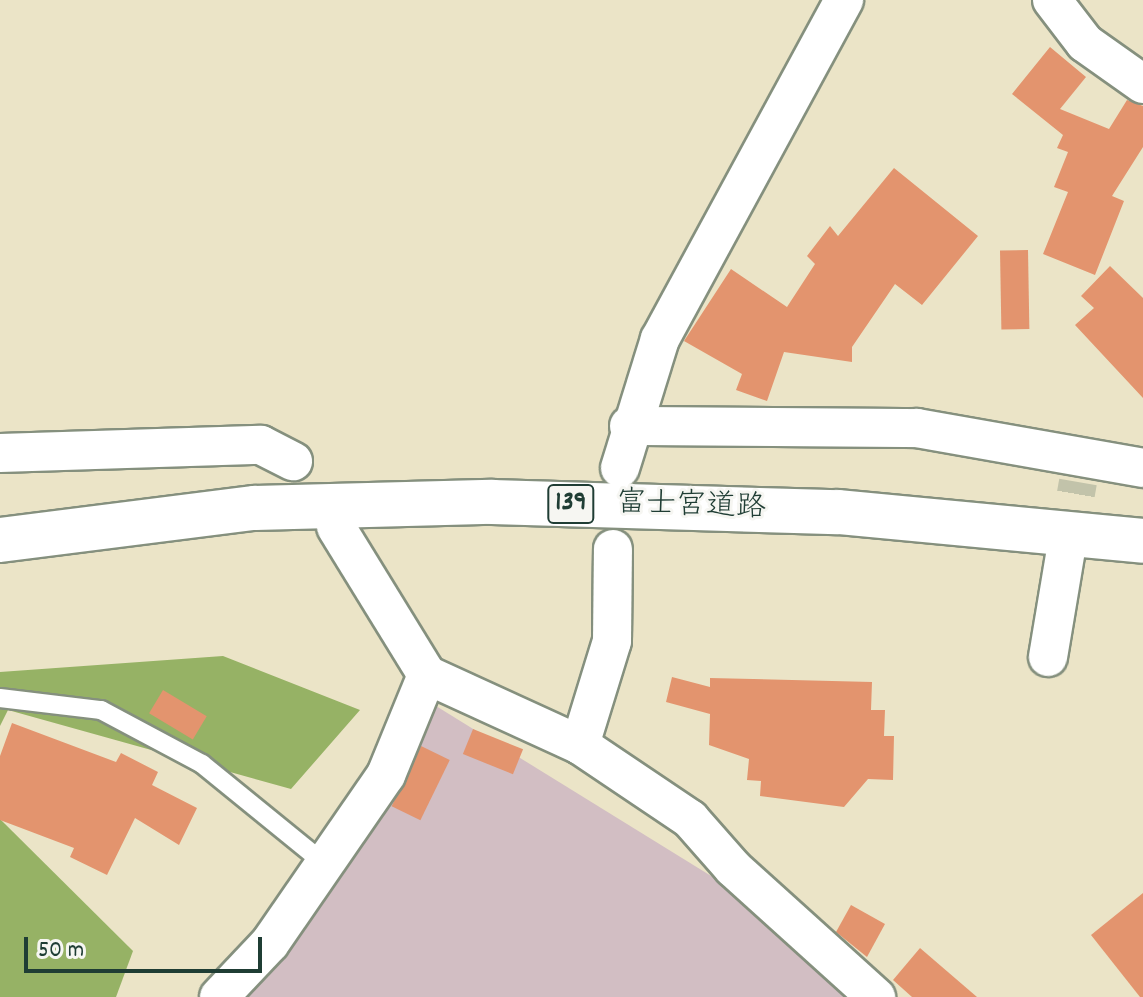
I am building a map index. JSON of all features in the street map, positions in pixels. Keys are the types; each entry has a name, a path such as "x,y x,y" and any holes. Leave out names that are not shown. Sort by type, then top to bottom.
{"highway":[{"name":"富士宮道路","path":"0,540 255,508 492,502 822,512 1143,541"},
{"path":"0,569 255,508"}],"street":[{"path":"620,468 629,426 660,339 844,0"},
{"path":"1052,0 1085,43 1143,84"},
{"path":"629,426 917,428 1080,467 1143,468"},
{"path":"0,453 261,445 293,461"},
{"path":"336,527 427,675 580,745 690,819 733,868 876,997"},
{"path":"580,745 612,641 613,549"},
{"path":"1048,657 1066,550"},
{"path":"219,997 270,943 386,775 427,675"}],"lane":[{"path":"0,698 101,710 202,764 325,864"}],"shaded area":[{"path":"436,706 716,879 846,997 219,997"}],"green space":[{"path":"223,656 360,710 291,789 8,710 0,726 0,672"},
{"path":"0,819 133,951 116,997 0,997"}],"building":[{"path":"1050,47 1086,77 1060,109 1109,129 1127,100 1143,106 1143,147 1112,196 1124,201 1095,275 1043,254 1068,192 1054,187 1068,152 1057,148 1063,135 1012,94"},
{"path":"894,168 978,236 922,305 895,284 852,347 852,362 784,352 767,401 736,390 742,374 684,341 731,269 787,307 815,264 807,256 830,226 838,236"},
{"path":"1000,250 1028,250 1029,329 1001,329"},
{"path":"1110,266 1143,298 1143,398 1075,325 1094,308 1081,296"},
{"path":"672,677 710,687 710,678 872,682 871,710 885,710 884,736 894,736 893,780 868,779 844,807 760,796 761,781 747,780 749,759 709,745 710,714 666,702"},
{"path":"163,690 207,716 193,739 149,713"},
{"path":"12,723 116,762 121,753 158,772 152,785 197,808 179,845 135,818 107,875 70,857 74,848 0,820 0,756"},
{"path":"473,729 523,749 513,774 463,754"},
{"path":"421,746 450,760 420,820 392,806"},
{"path":"1143,893 1143,997 1140,997 1091,935"},
{"path":"851,905 885,924 867,957 836,932"},
{"path":"920,948 977,997 912,997 893,980"}],"tunnel":[{"path":"1066,550 1078,482"}]}
